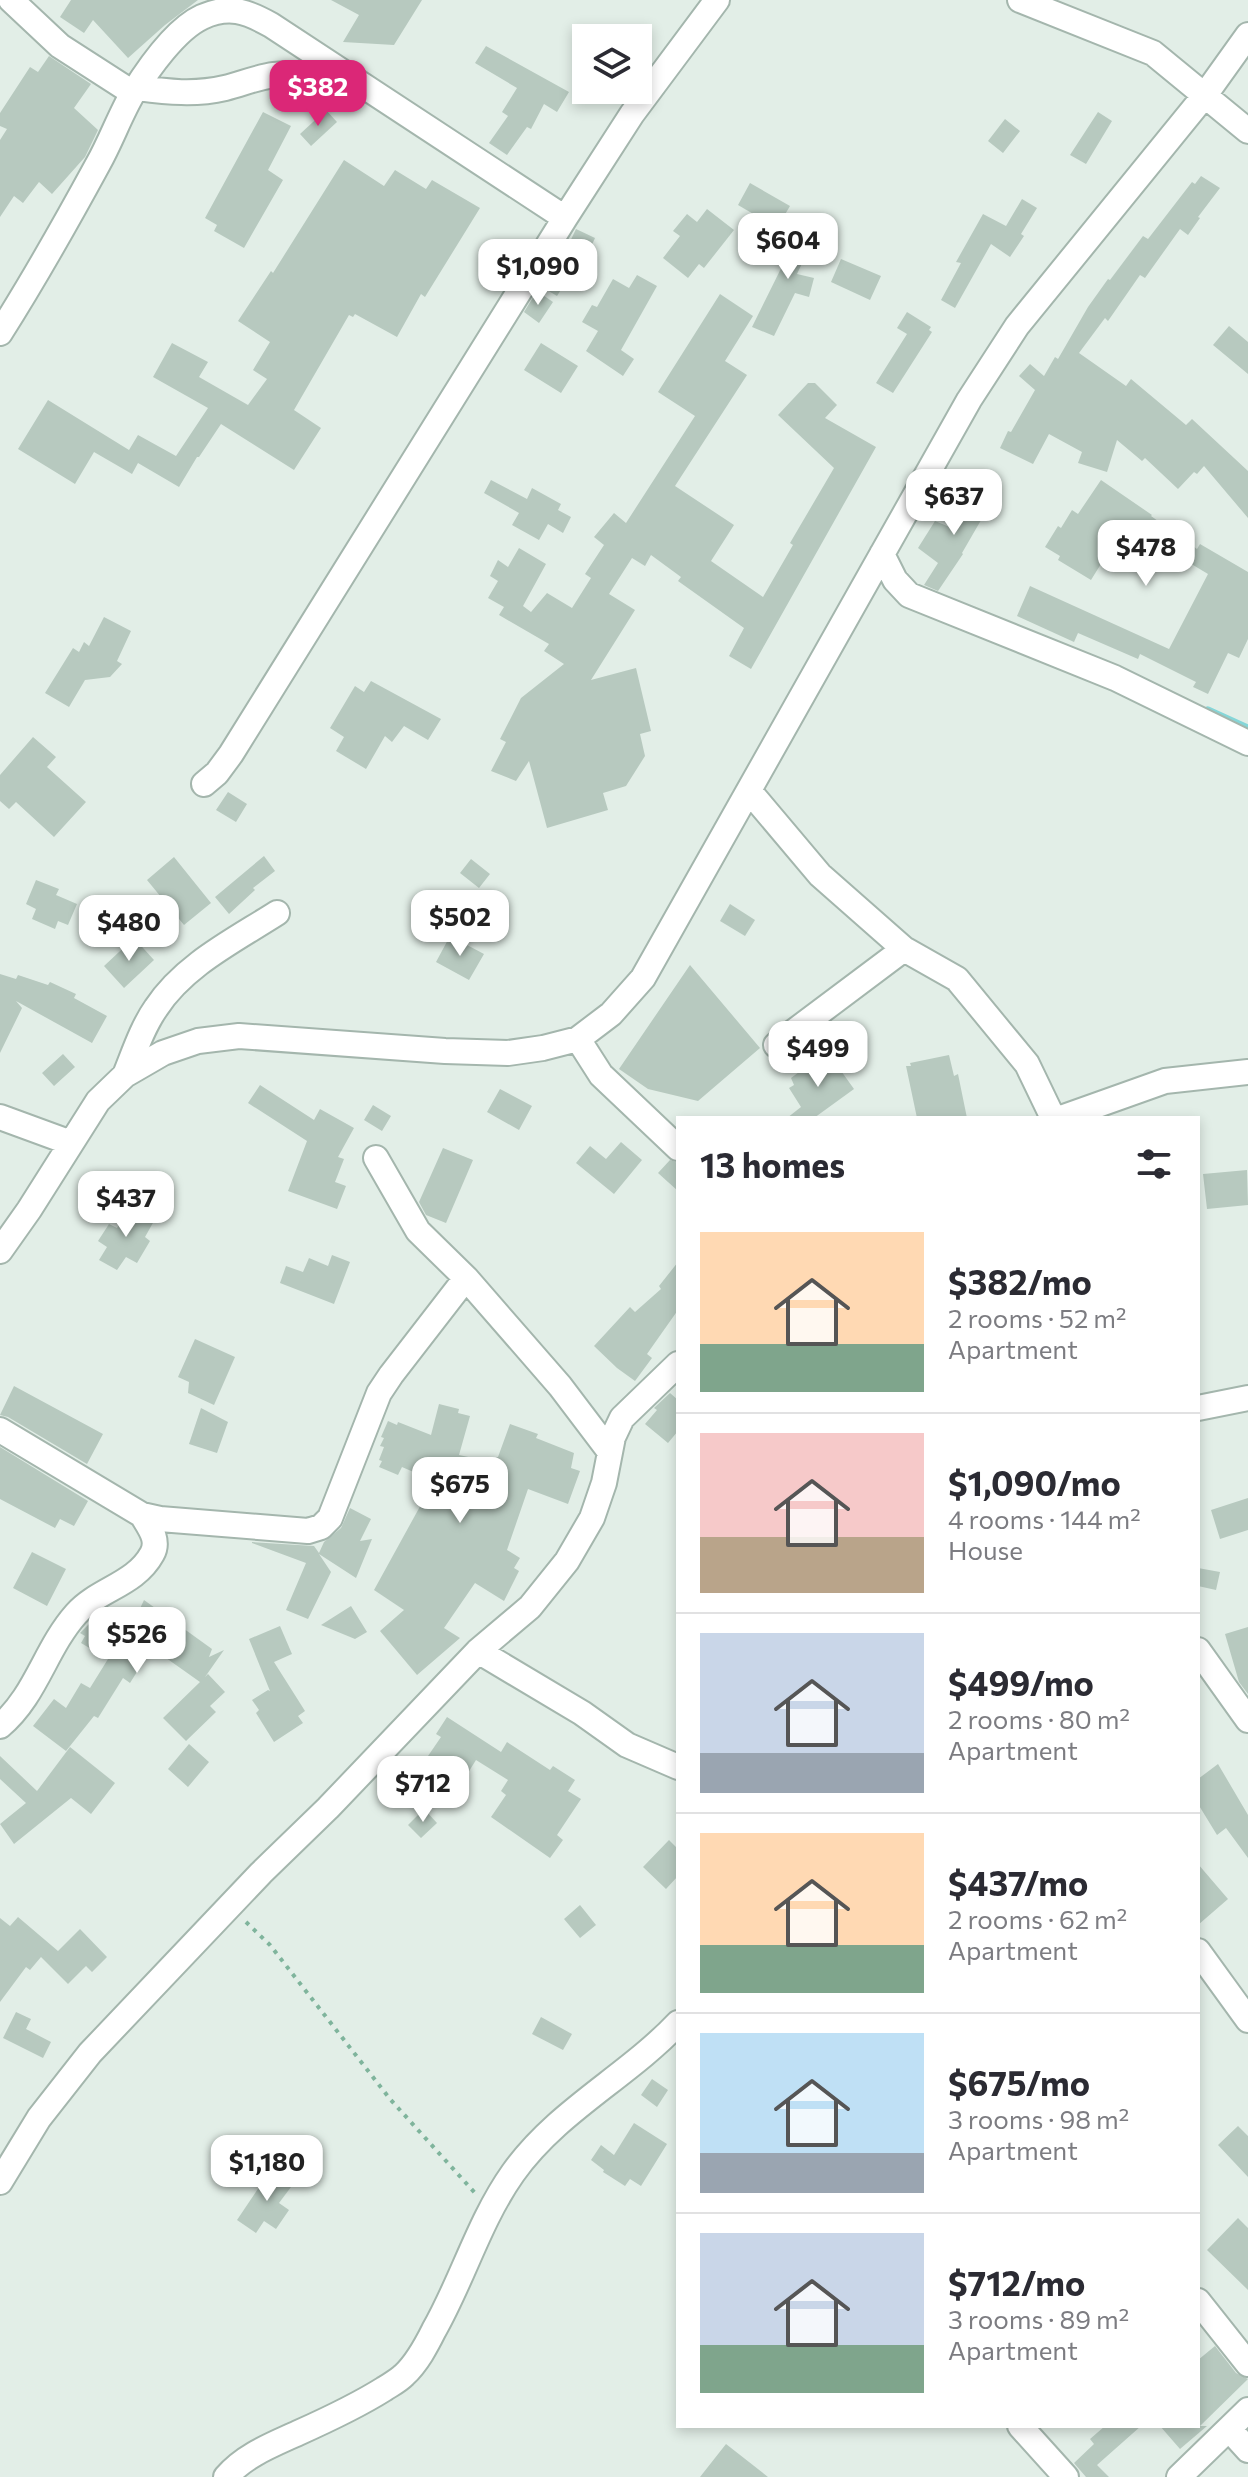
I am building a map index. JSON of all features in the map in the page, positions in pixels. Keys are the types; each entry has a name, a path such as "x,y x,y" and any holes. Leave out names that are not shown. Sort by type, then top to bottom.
{"street":[{"path":"11,0 60,46 135,91 200,93 277,74 364,86"},
{"path":"204,784 231,754 632,114 717,0"},
{"path":"1020,0 1153,53 1248,131"},
{"path":"0,333 38,274 135,91 178,35 199,18 225,5 250,13 271,25 565,218"},
{"path":"0,1251 98,1101 125,1075 163,1053 198,1041 239,1036 508,1053 578,1039 611,1014 643,978 969,400 1017,326 1205,95 1248,35"},
{"path":"882,554 895,580 909,595 1115,678 1248,743"},
{"path":"750,792 820,875 904,949 957,979 1027,1064 1052,1116"},
{"path":"125,1075 155,1008 171,988 195,966 277,913"},
{"path":"776,1045 904,949"},
{"path":"578,1039 601,1075 676,1146"},
{"path":"1067,1116 1165,1081 1248,1072"},
{"path":"0,1117 71,1143"},
{"path":"376,1158 418,1231 466,1278 560,1386 610,1452"},
{"path":"0,1430 142,1515 308,1531 321,1527 330,1518 379,1393 466,1278"},
{"path":"0,2182 39,2118 90,2053 478,1651 530,1607 567,1561 592,1518 604,1483 613,1437 622,1418 676,1366"},
{"path":"1200,1408 1248,1398"},
{"path":"0,1726 15,1714 31,1692 45,1661 74,1616 91,1599 137,1574 154,1551 156,1540 142,1515"},
{"path":"478,1651 582,1713 627,1745 676,1766"},
{"path":"1200,1653 1243,1707"},
{"path":"1200,1954 1248,2020"},
{"path":"226,2477 261,2450 369,2398 403,2376 449,2305 490,2210 513,2173 541,2139 582,2102 654,2048 676,2025"},
{"path":"1200,2304 1248,2364"},
{"path":"1179,2477 1248,2410"},
{"path":"1022,2428 1066,2477"},
{"path":"1229,2429 1248,2450"}],"path":[{"path":"230,1907 270,1945 390,2099 490,2210"}],"building":[{"path":"71,0 198,0 128,58 93,20 84,33 60,17"},
{"path":"331,0 422,0 394,45 343,42 359,15"},
{"path":"486,46 569,92 557,112 544,104 531,129 527,127 507,155 489,143 508,116 502,112 517,88 475,63"},
{"path":"49,56 91,84 74,108 98,130 85,157 52,194 39,182 23,203 14,196 0,217 0,140 7,129 0,126 0,113 30,67 38,72"},
{"path":"326,110 337,122 311,146 300,134"},
{"path":"263,112 291,126 268,170 283,180 244,248 214,231 217,225 205,218"},
{"path":"1098,112 1112,121 1086,164 1070,155"},
{"path":"1005,119 1020,131 1003,153 988,141"},
{"path":"344,160 384,186 395,170 426,189 432,180 480,208 425,297 421,294 397,337 355,314 353,317 349,315 294,410 321,428 294,470 221,424 179,487 138,463 132,474 94,452 75,484 18,449 48,400 129,450 138,435 176,456 208,408 153,377 172,343 208,362 199,377 248,405 267,379 253,370 270,342 238,321 271,271 273,273"},
{"path":"1201,176 1220,188 1200,218 1188,235 1180,229 1145,278 1140,275 1108,321 1105,318 1079,353 1126,386 1131,379 1186,425 1192,419 1248,471 1248,518 1204,466 1178,489 1145,458 1142,461 1117,440 1107,472 1078,463 1082,452 1049,434 1033,464 1000,448 1035,390 1019,376 1030,364 1044,376 1108,279 1143,236 1148,239 1192,182 1195,184"},
{"path":"750,183 790,206 777,228 738,205"},
{"path":"1022,199 1037,208 1010,257 991,244 955,308 941,300 961,263 956,262 983,214 1006,226"},
{"path":"707,209 734,230 704,268 699,264 688,278 663,258 680,236 673,231 687,214 697,222"},
{"path":"807,216 821,223 797,274 814,278 809,297 795,293 774,336 752,327"},
{"path":"576,229 595,238 584,263 579,261 557,296 547,290"},
{"path":"841,259 881,276 870,300 831,282"},
{"path":"637,275 657,286 621,350 634,359 623,376 586,351 598,331 582,322 592,305 597,307 613,279 629,288"},
{"path":"537,291 553,302 539,323 524,312"},
{"path":"720,294 753,316 725,361 747,375 675,486 734,525 711,561 763,597 793,545 790,543 834,468 778,415 808,383 815,383 837,405 825,418 876,447 751,669 729,656 744,628 678,581 681,577 651,555 645,566 632,558 609,594 635,610 591,680 636,668 651,731 640,734 645,756 626,786 603,793 608,810 547,828 529,761 516,781 491,771 506,742 500,739 521,698 564,664 544,651 549,644 499,615 504,607 488,598 498,581 490,576 498,560 508,567 519,548 546,564 523,606 531,612 547,593 572,608 591,578 585,574 604,545 594,537 614,513 626,523 695,416 658,392"},
{"path":"907,312 931,327 929,330 932,332 893,393 876,383 907,334 897,328"},
{"path":"1229,326 1248,342 1248,374 1213,345"},
{"path":"541,343 578,366 561,393 524,370"},
{"path":"491,480 527,499 532,488 561,504 558,510 571,517 563,533 548,524 539,540 512,525 519,513 484,493"},
{"path":"1101,480 1197,549 1200,544 1248,572 1248,639 1239,658 1228,653 1208,694 1193,687 1196,682 1140,654 1138,659 1078,633 1074,642 1017,616 1030,586 1169,649 1208,574 1178,556 1171,565 1159,556 1145,577 1109,551 1091,580 1058,560 1060,556 1045,547 1072,510 1078,514"},
{"path":"976,486 995,496 963,554 938,591 924,585 938,563 918,548 935,521 952,528"},
{"path":"104,617 131,631 117,661 122,664 110,677 85,680 69,707 45,693 73,648 79,652 84,642 89,646"},
{"path":"371,681 441,719 428,740 404,726 392,742 385,736 366,769 336,751 344,737 330,728 355,686 364,692"},
{"path":"33,737 56,757 47,767 86,802 54,837 16,802 9,809 0,801 0,775"},
{"path":"228,792 247,804 236,822 216,810"},
{"path":"264,856 275,871 253,888 255,890 229,914 215,897"},
{"path":"174,857 211,903 184,925 147,880"},
{"path":"471,859 490,874 479,888 460,873"},
{"path":"36,880 59,889 56,895 77,904 68,925 58,921 55,929 32,919 36,909 26,904"},
{"path":"730,904 755,920 745,936 720,921"},
{"path":"450,936 484,954 469,980 436,962"},
{"path":"134,938 154,960 124,988 104,966"},
{"path":"690,965 760,1048 698,1101 648,1089 619,1069"},
{"path":"0,974 16,979 18,975 48,985 50,982 76,994 74,998 107,1016 92,1043 16,1001 22,1008 0,1053"},
{"path":"63,1054 75,1067 54,1086 42,1073"},
{"path":"822,1055 834,1072 839,1068 854,1089 817,1116 790,1116 801,1107 789,1088 794,1085 791,1078"},
{"path":"949,1055 954,1076 958,1074 967,1116 917,1116 906,1066 911,1066 910,1063"},
{"path":"260,1085 314,1120 320,1109 354,1128 338,1157 344,1159 335,1182 346,1186 337,1209 288,1191 307,1141 248,1103"},
{"path":"500,1089 532,1106 519,1130 487,1112"},
{"path":"373,1105 391,1116 382,1131 364,1120"},
{"path":"621,1142 642,1160 614,1194 576,1163 590,1146 606,1159"},
{"path":"443,1148 473,1160 446,1223 426,1215 419,1202"},
{"path":"670,1160 676,1162 676,1189 658,1173"},
{"path":"1247,1170 1248,1205 1207,1209 1203,1174"},
{"path":"130,1206 154,1221 145,1237 150,1241 137,1263 126,1257 117,1270 99,1260 107,1247 98,1241 109,1224 117,1228"},
{"path":"332,1255 350,1262 334,1304 280,1283 286,1266 303,1272 309,1258 328,1266"},
{"path":"676,1265 676,1313 647,1354 652,1358 635,1381 594,1346 630,1307 635,1312 661,1289 659,1286"},
{"path":"195,1339 235,1357 214,1405 188,1393 189,1382 178,1377"},
{"path":"14,1386 103,1434 87,1464 0,1415"},
{"path":"670,1393 676,1398 676,1433 668,1443 645,1424 657,1410 654,1408"},
{"path":"439,1404 459,1409 458,1413 470,1416 459,1455 487,1461 498,1457 510,1424 538,1434 536,1438 574,1453 571,1468 580,1471 568,1504 528,1489 507,1550 520,1558 514,1568 519,1571 504,1601 475,1583 444,1628 460,1638 417,1675 380,1631 404,1610 374,1590 434,1481 402,1467 398,1475 379,1467 384,1447 380,1446 388,1421 431,1435"},
{"path":"201,1408 228,1422 217,1453 189,1444"},
{"path":"0,1447 88,1501 74,1526 60,1519 55,1528 0,1499"},
{"path":"1248,1498 1248,1530 1220,1539 1211,1510"},
{"path":"350,1508 371,1519 360,1541 372,1539 356,1578 319,1554 331,1572 308,1619 286,1610 306,1563 252,1542 314,1546 319,1553 324,1542 341,1528"},
{"path":"32,1552 66,1569 47,1606 13,1588"},
{"path":"1200,1568 1220,1572 1216,1590 1200,1586"},
{"path":"144,1600 212,1649 209,1657 224,1650 205,1677 208,1674 225,1692 210,1706 216,1712 186,1741 163,1718 200,1682 152,1648 130,1683 123,1678 98,1718 94,1716 66,1751 33,1726 54,1699 66,1708 81,1683 90,1688 108,1659 81,1643 85,1636 80,1633 97,1616 128,1634"},
{"path":"351,1606 367,1632 355,1639 321,1625"},
{"path":"280,1626 292,1654 274,1662 305,1711 298,1716 303,1723 274,1742 256,1713 259,1710 252,1700 270,1691 249,1639"},
{"path":"1248,1627 1248,1694 1239,1682 1225,1634"},
{"path":"447,1717 501,1752 507,1742 550,1770 553,1766 575,1780 568,1791 581,1799 557,1835 563,1840 550,1858 491,1817 506,1795 501,1791 508,1780 476,1760 461,1784 428,1764 432,1758 428,1756 441,1737 436,1734"},
{"path":"189,1744 209,1762 188,1787 168,1769"},
{"path":"70,1747 115,1783 91,1814 71,1798 14,1844 0,1824 26,1803 0,1779 0,1756 37,1791"},
{"path":"1218,1764 1248,1815 1248,1858 1226,1828 1217,1835 1200,1807 1200,1778"},
{"path":"424,1809 437,1823 421,1838 408,1825"},
{"path":"669,1840 676,1847 676,1878 666,1889 643,1867"},
{"path":"1200,1866 1228,1899 1200,1923"},
{"path":"580,1905 596,1925 580,1938 564,1919"},
{"path":"18,1917 58,1951 80,1929 107,1957 92,1972 86,1966 68,1984 41,1957 30,1970 26,1967 0,2002 0,1918 10,1926"},
{"path":"16,2012 31,2019 26,2029 51,2042 43,2058 3,2038"},
{"path":"541,2017 572,2034 563,2050 532,2034"},
{"path":"652,2079 668,2090 657,2107 641,2095"},
{"path":"634,2123 667,2144 641,2186 630,2179 625,2186 591,2160 601,2145 614,2155"},
{"path":"1238,2126 1248,2136 1248,2177 1218,2145"},
{"path":"272,2168 294,2183 279,2203 289,2210 276,2229 264,2221 256,2233 237,2220"},
{"path":"1238,2218 1248,2228 1248,2290 1207,2250"},
{"path":"1215,2346 1236,2373 1248,2379 1200,2426 1200,2358"},
{"path":"1207,2426 1180,2449 1162,2428"},
{"path":"1103,2428 1139,2428 1097,2465 1109,2477 1086,2477 1074,2463 1094,2444 1090,2439"},
{"path":"726,2444 768,2477 700,2477"}],"waterway":[{"path":"1208,710 1248,728"}]}
